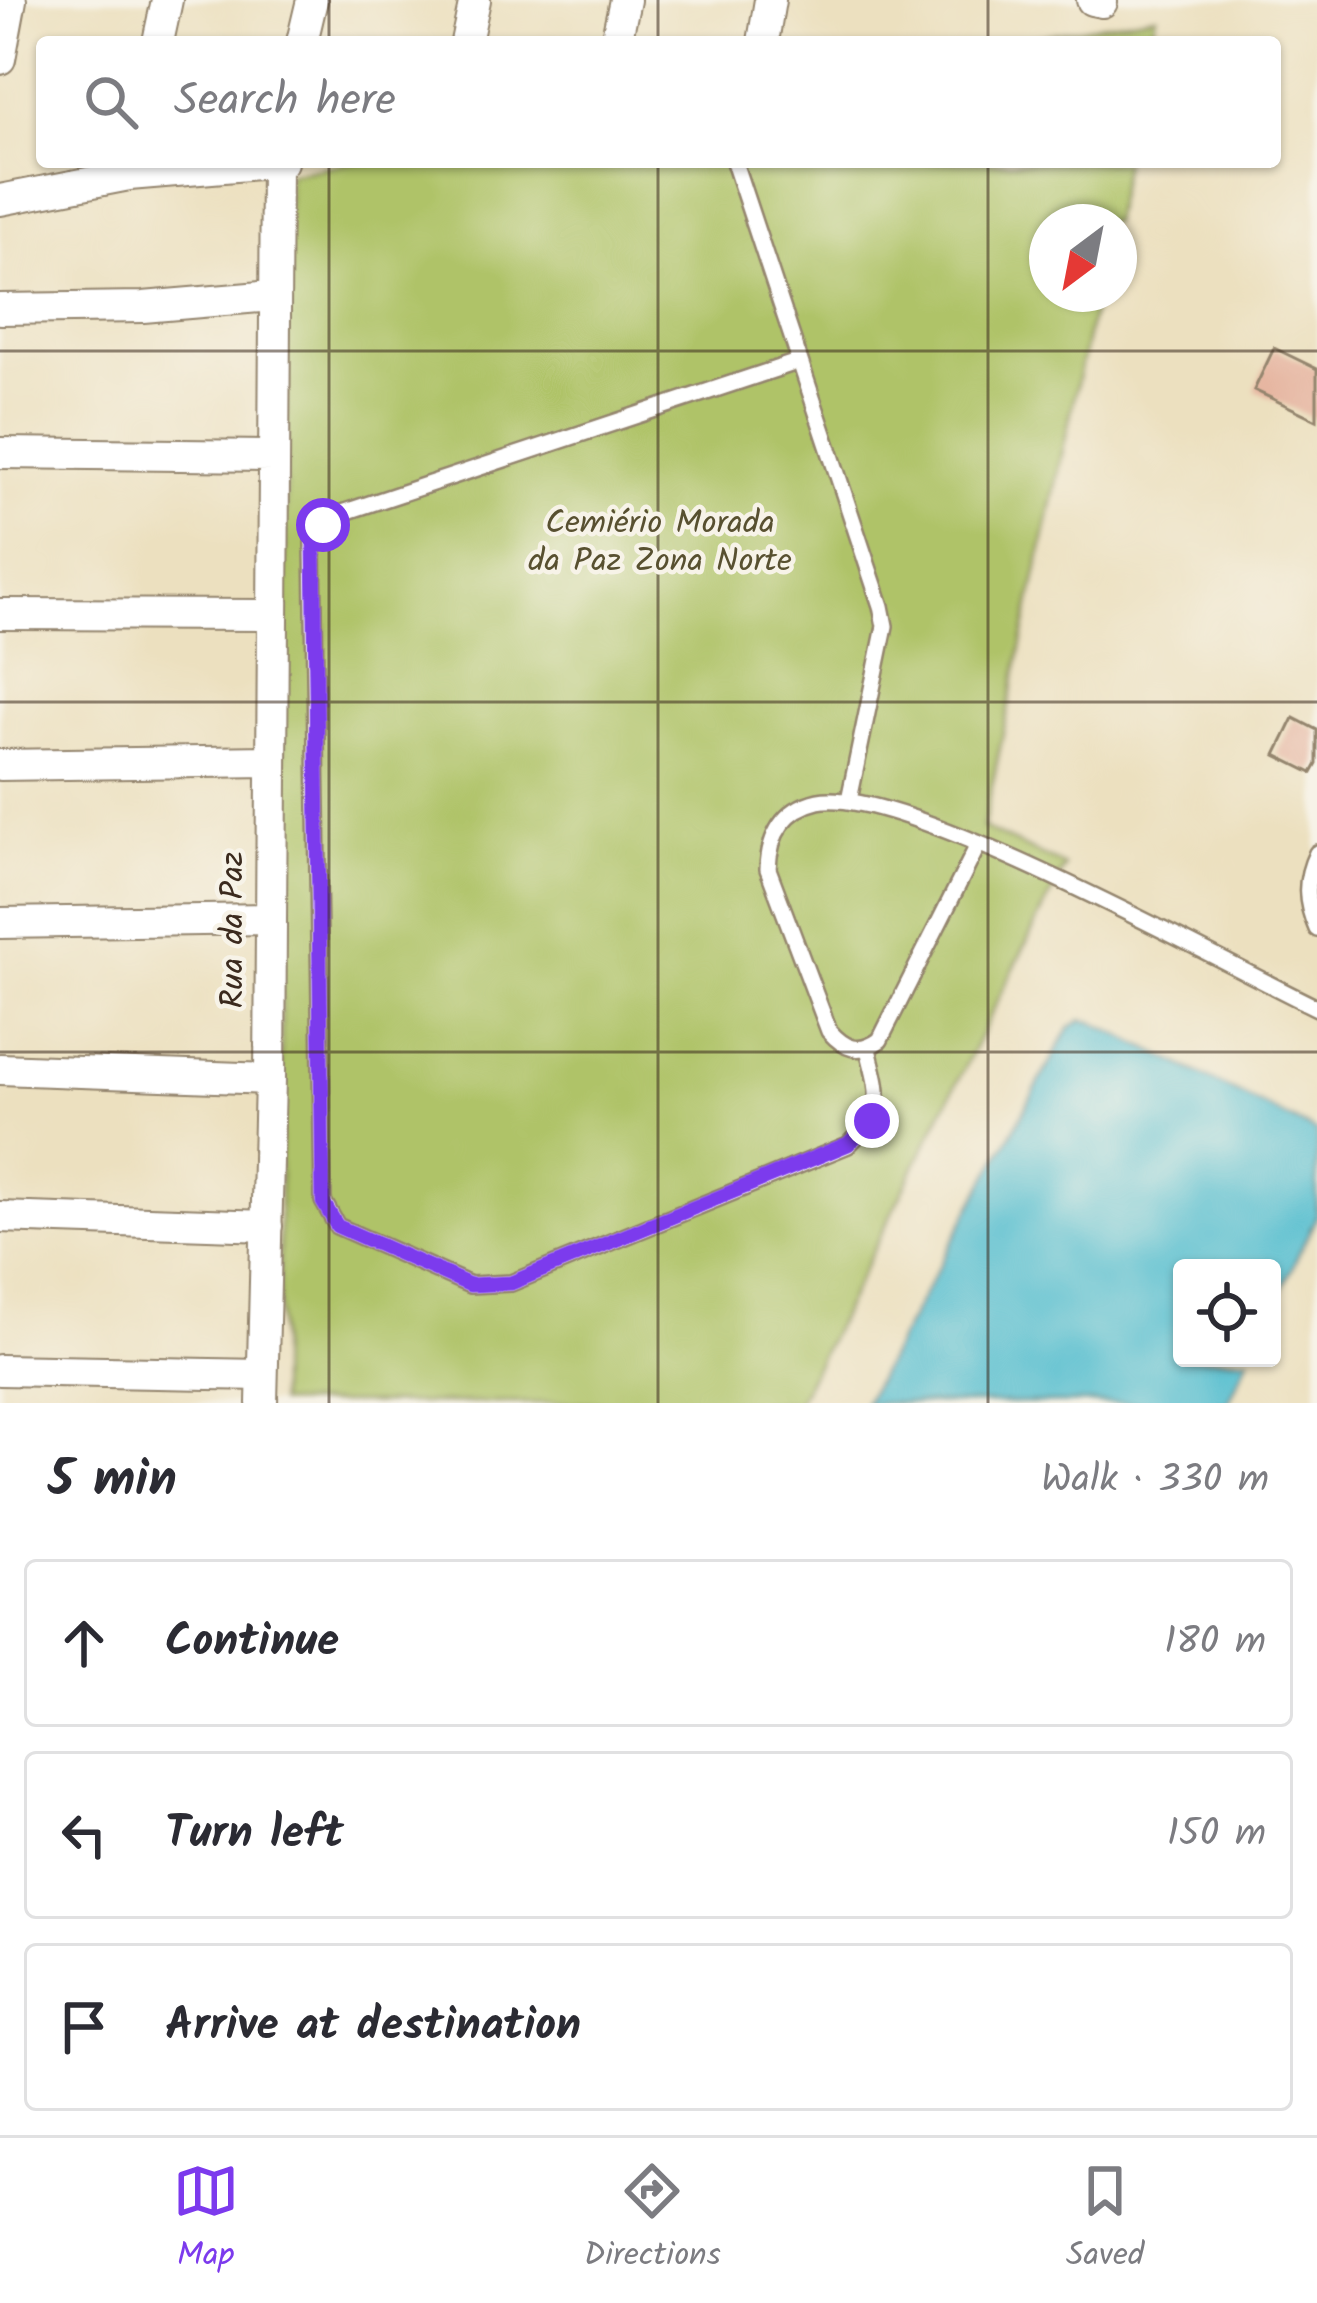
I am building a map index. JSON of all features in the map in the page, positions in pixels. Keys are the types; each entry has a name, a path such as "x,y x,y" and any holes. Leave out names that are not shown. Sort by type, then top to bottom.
{"street":[{"path":"0,59 11,0"},
{"path":"159,36 167,0"},
{"path":"303,36 312,0"},
{"path":"467,36 475,0"},
{"path":"617,36 625,0"},
{"path":"764,36 770,0"},
{"path":"0,200 131,168"},
{"name":"Rua da Paz","path":"262,1389 270,1078 272,296 278,168"},
{"path":"0,309 143,307 272,296"},
{"path":"0,453 274,457"},
{"path":"0,614 273,615"},
{"path":"0,764 269,761"},
{"path":"0,923 270,920"},
{"path":"0,1069 270,1078"},
{"path":"0,1217 267,1226"},
{"path":"0,1370 262,1389"}],"lane":[{"path":"736,168 884,626 849,800"},
{"path":"800,361 339,514 317,534 314,761 323,1202 337,1226 470,1285 511,1283 848,1144 872,1121 880,1097 868,1049"},
{"path":"978,845 880,1040 868,1049 840,1044 829,1031 768,868 778,825 794,810 819,801 849,800 919,820 978,845 1317,1008"},
{"path":"1317,853 1307,887 1307,907 1317,928"}],"green space":[{"path":"1156,15 1151,36 1041,36"},
{"name":"Cemiério Morada da Paz Zona Norte","path":"320,168 1123,168 1116,204 1029,204 1029,312 1092,312 983,828 1065,866 797,1403 278,1403 288,174"}],"water":[{"path":"1082,1020 1093,1022 1317,1132 1317,1215 1281,1291 1281,1259 1173,1259 1173,1367 1245,1367 1228,1403 864,1403 1069,1028"}],"building":[{"path":"1274,348 1317,369 1317,420 1254,390"},
{"path":"1294,718 1317,730 1317,764 1312,773 1276,755"}],"route":[{"path":"323,525 314,543 319,1057 323,1202 337,1226 470,1285 511,1283 848,1144 872,1121"}]}
